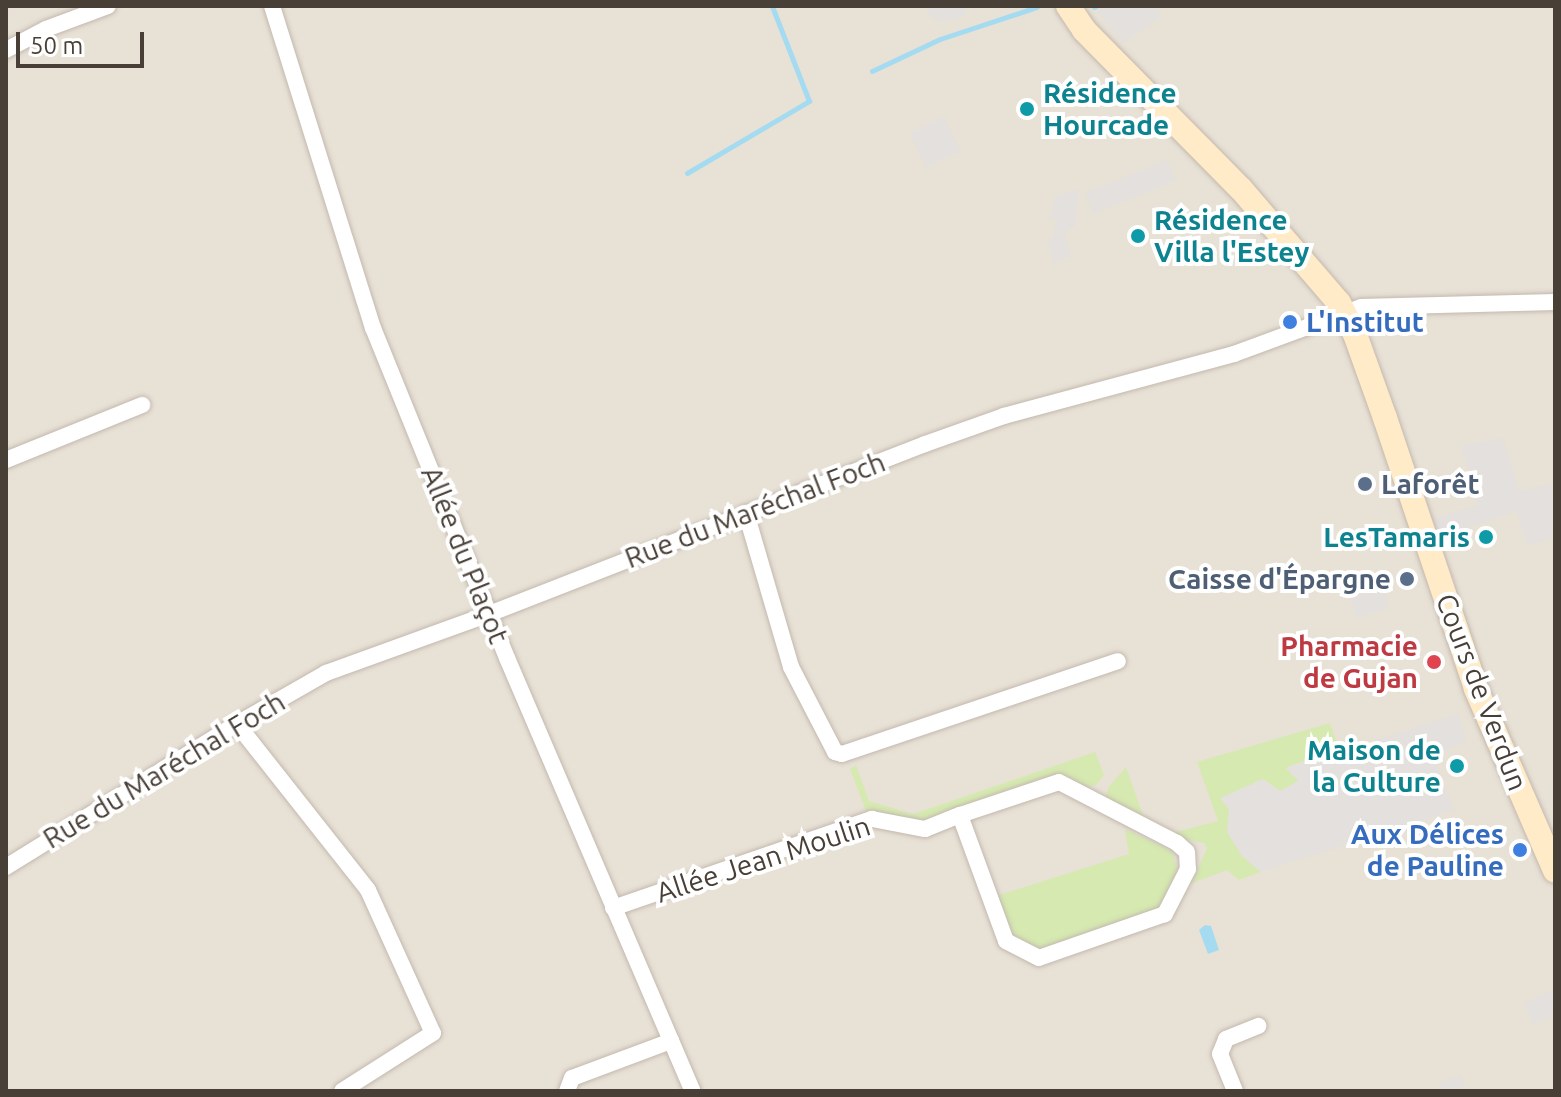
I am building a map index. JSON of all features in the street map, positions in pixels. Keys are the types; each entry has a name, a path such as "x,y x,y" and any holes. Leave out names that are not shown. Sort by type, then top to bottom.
{"main road":[{"name":"Cours de Verdun","path":"1068,6 1084,30 1241,189 1344,313 1385,418 1476,689 1555,871"}],"street":[{"path":"6,50 46,29 108,6"},
{"name":"Allée du Plaçot","path":"272,6 373,328 489,614 693,1091"},
{"name":"Rue du Maréchal Foch","path":"6,867 237,724 326,673 489,614 1004,416 1234,354 1344,313 1386,305 1555,302"},
{"path":"6,460 142,405"},
{"path":"746,513 791,667 835,752 842,754 1118,661"},
{"path":"237,724 368,890 433,1033 342,1091"},
{"name":"Allée Jean Moulin","path":"613,908 872,819 925,829 960,815 1059,782 1177,843 1187,852 1188,869 1165,914 1039,958 1006,941 960,815"},
{"path":"1235,1091 1220,1054 1226,1039 1258,1026"},
{"path":"567,1091 572,1078 671,1041"}],"shaded area":[{"path":"6,6 1555,6 1555,1091 6,1091"},
{"path":"922,6 963,6 967,13 960,18 937,22"},
{"path":"1104,6 1156,6 1162,16 1124,43 1096,10"},
{"path":"944,117 960,151 926,167 910,133"},
{"path":"1167,160 1175,180 1094,213 1085,193"},
{"path":"1079,189 1075,226 1064,233 1071,256 1053,263 1048,240 1054,237 1056,218 1050,219 1055,196"},
{"path":"1503,438 1519,491 1554,484 1555,538 1528,545 1516,511 1438,537 1434,519 1478,505 1461,446"},
{"path":"1384,588 1388,608 1357,618 1350,597"},
{"path":"1458,714 1466,741 1433,756 1454,810 1261,872 1242,856 1227,832 1229,809 1220,798 1263,779 1280,791 1298,781 1286,768"},
{"path":"1555,989 1555,1015 1533,1024 1524,1003"},
{"path":"1461,1075 1466,1091 1443,1091 1440,1082"}],"green space":[{"path":"1330,723 1339,749 1287,767 1299,781 1291,787 1229,809 1242,856 1261,872 1239,880 1227,870 1192,883 1207,848 1204,843 1172,837 1172,833 1218,821 1197,762"},
{"path":"1095,752 1104,775 1096,785 1089,787 1067,778 1044,779 921,821 866,811 850,769 856,765 869,801 913,814"},
{"path":"1126,767 1144,818 1116,806 1106,797 1108,788"},
{"path":"1125,829 1172,851 1178,872 1158,909 1039,950 1012,936 996,896 1129,854"}],"water":[{"path":"1205,925 1211,926 1219,950 1208,954 1199,930"}],"waterway":[{"path":"687,173 809,101 772,6"},
{"path":"872,71 940,39 1037,7"}],"place":[{"name":"Résidence Hourcade","path":"1027,109"},
{"name":"Résidence Villa l'Estey","path":"1138,236"},
{"name":"L'Institut","path":"1290,322"},
{"name":"Laforêt","path":"1365,484"},
{"name":"LesTamaris","path":"1486,537"},
{"name":"Caisse d'Épargne","path":"1407,579"},
{"name":"Pharmacie de Gujan","path":"1434,662"},
{"name":"Maison de la Culture","path":"1457,766"},
{"name":"Aux Délices de Pauline","path":"1520,850"}]}
